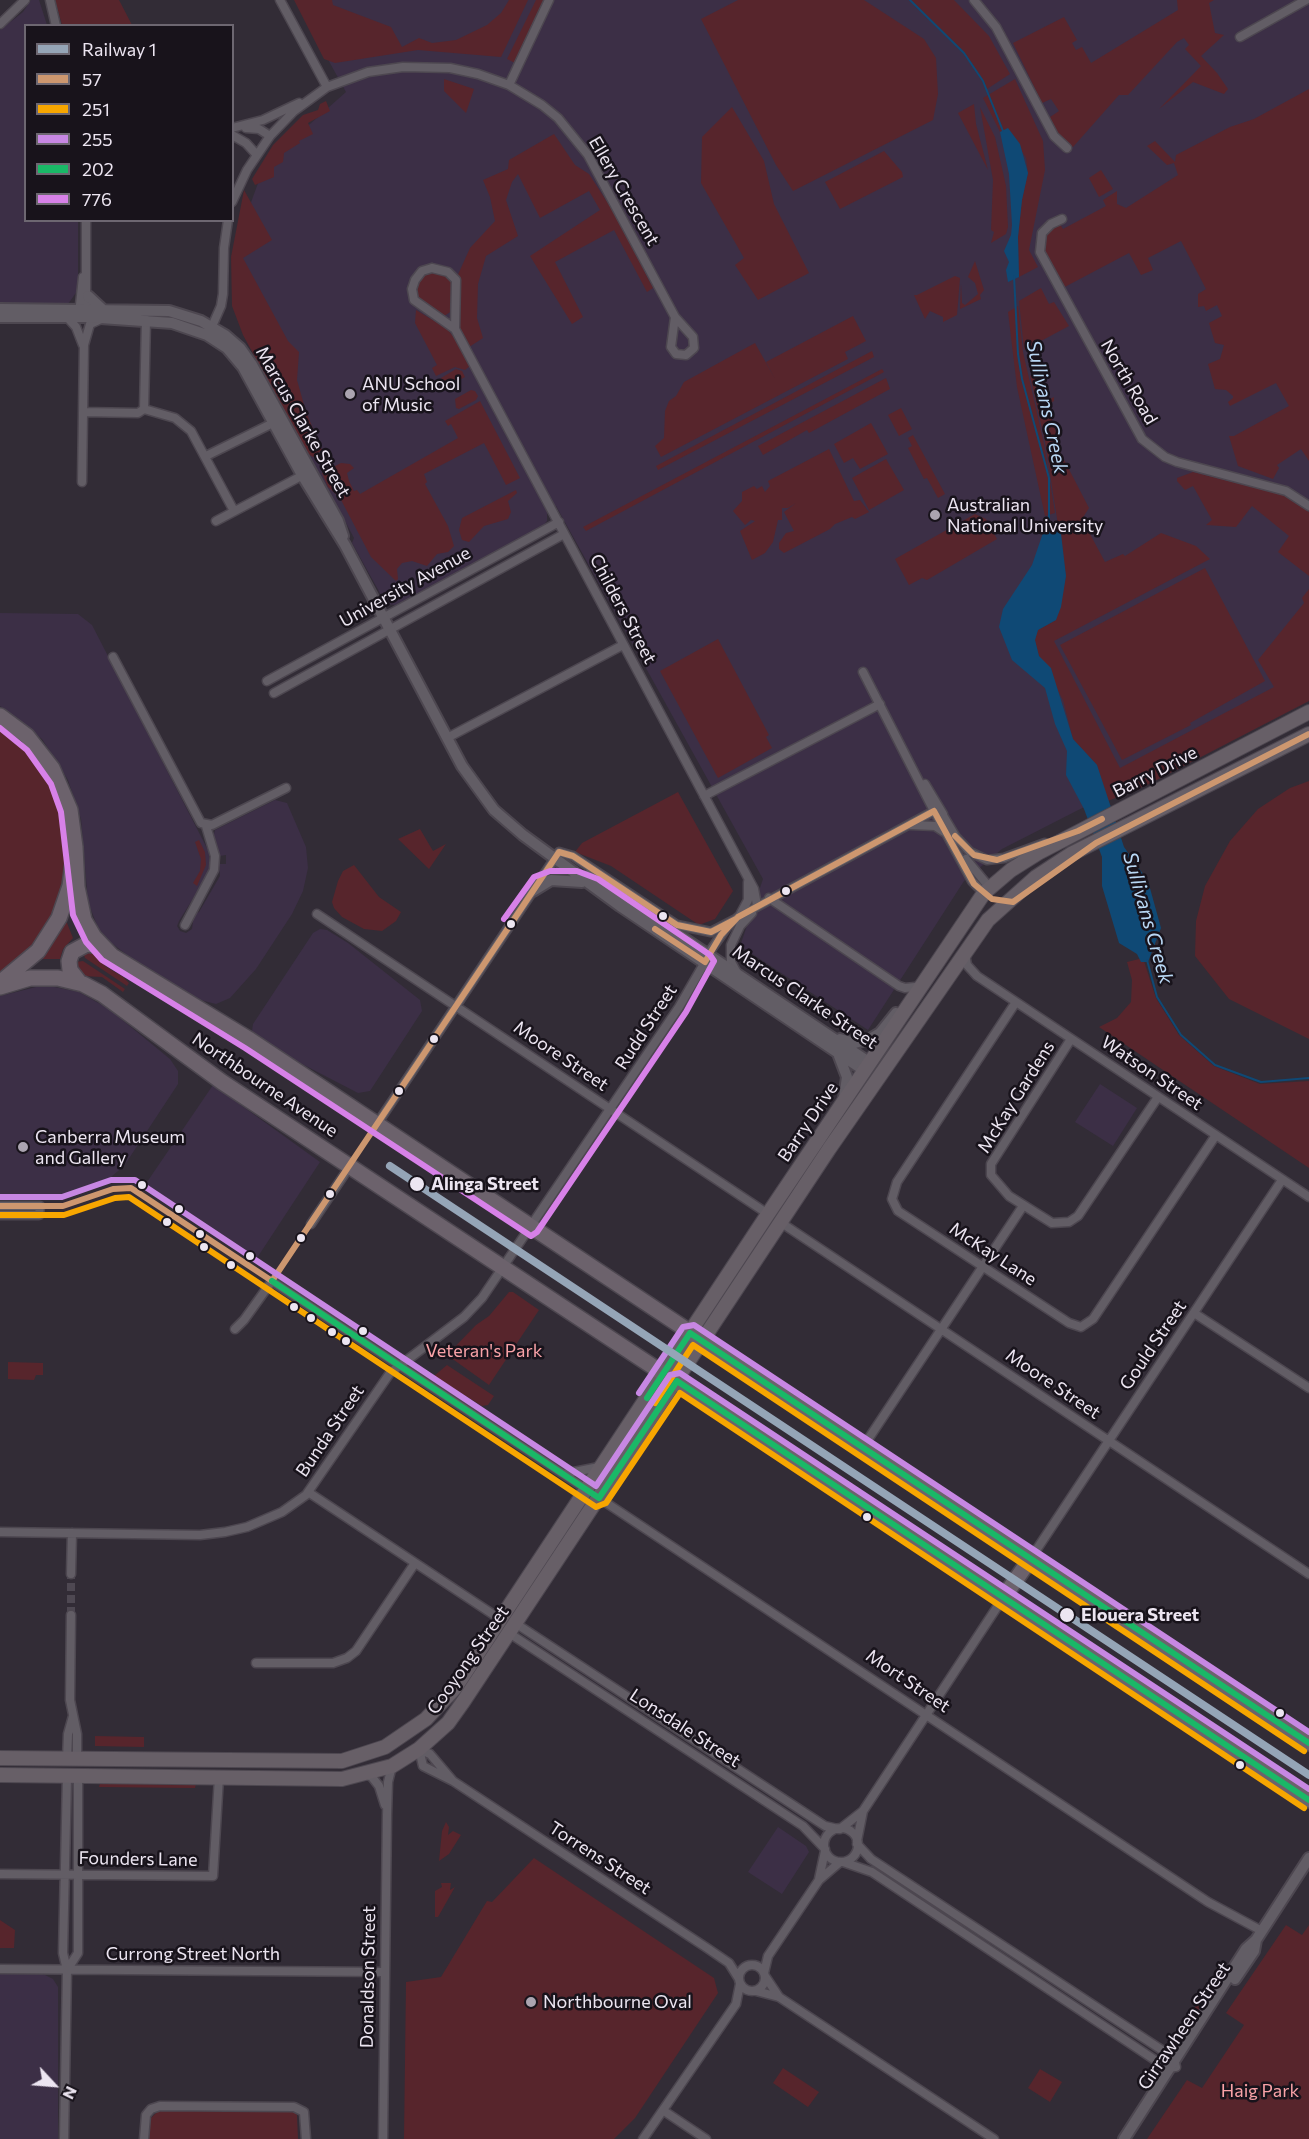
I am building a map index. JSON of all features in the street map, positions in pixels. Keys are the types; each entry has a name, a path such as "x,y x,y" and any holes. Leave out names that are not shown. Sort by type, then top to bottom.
{"highway":[{"path":"0,716 27,736 52,768 70,810 75,847 70,886 59,918 38,951 0,985"},
{"name":"Northbourne Avenue","path":"75,847 82,912 87,927 101,946 127,966 226,1025 377,1124 1309,1743"},
{"path":"80,983 70,970 69,961 72,952 87,944 101,946"},
{"name":"Northbourne Avenue","path":"0,985 44,977 80,983 109,999 222,1082 1309,1800"},
{"path":"1003,1598 1030,1558"}],"main road":[{"name":"Barry Drive","path":"670,1377 768,1214 937,961 1026,860 1309,712"},
{"name":"Barry Drive","path":"993,896 1020,900 1096,843 1309,734"},
{"name":"Barry Drive","path":"696,1337 780,1222 979,932 993,896"},
{"name":"Marcus Clarke Street","path":"868,1067 880,1076"},
{"name":"Cooyong Street","path":"0,1758 342,1761 369,1754 396,1741 426,1719 455,1688 603,1463 670,1377"},
{"name":"Cooyong Street","path":"0,1775 72,1783 216,1777 342,1779 392,1766 419,1749 455,1713 600,1498 670,1377"},
{"name":"Mort Street","path":"586,1489 600,1498"},
{"path":"557,1535 570,1543"},
{"name":"Lonsdale Street","path":"500,1619 512,1628"},
{"path":"419,1749 417,1739 426,1719"},
{"path":"396,1741 413,1744 419,1749"},
{"path":"72,1759 72,1783"},
{"path":"214,1760 216,1777"}],"street":[{"path":"0,24 25,0"},
{"path":"50,0 56,24"},
{"path":"280,0 327,87"},
{"path":"509,85 549,0"},
{"path":"974,0 996,27 1054,136 1067,148"},
{"path":"1240,37 1306,0"},
{"name":"Ellery Crescent","path":"234,198 256,154 270,136 312,97 327,87 368,72 420,66 450,68 509,85 558,118 588,155 675,317"},
{"path":"234,128 269,117 312,97"},
{"path":"234,129 255,128 270,136"},
{"path":"234,136 246,143 256,154"},
{"name":"North Road","path":"1062,219 1050,224 1042,233 1040,252 1142,439 1165,457 1177,462 1286,491 1309,506"},
{"path":"83,313 87,296 86,222"},
{"path":"210,331 223,294 224,248 228,222"},
{"path":"83,313 86,264"},
{"path":"442,269 456,280 456,329 415,303 413,283 425,270 442,269"},
{"path":"82,482 84,345 90,324 103,314 87,296"},
{"name":"Marcus Clarke Street","path":"0,309 103,314 172,323 225,335 246,356 306,473"},
{"path":"120,309 127,314 142,315 146,320 144,409"},
{"name":"Marcus Clarke Street","path":"103,314 120,309 170,311 210,331 236,357 273,423 338,520 345,545 382,618 475,787 494,810 593,886 707,958 738,974 828,1035 868,1067"},
{"name":"Marcus Clarke Street","path":"0,317 66,317 83,313"},
{"path":"66,317 76,327 84,345"},
{"name":"Childers Street","path":"456,329 756,892 757,905"},
{"path":"83,412 138,412 144,409 168,415 184,424 206,456 234,511"},
{"path":"206,456 273,423"},
{"path":"216,520 306,473"},
{"name":"University Avenue","path":"267,681 559,522"},
{"name":"University Avenue","path":"274,693 564,534"},
{"path":"447,738 623,645"},
{"path":"113,657 199,820 206,826 215,856 214,870 185,925"},
{"path":"863,672 914,769 933,811 993,896"},
{"path":"704,796 880,704"},
{"path":"914,769 947,820 952,838"},
{"path":"206,826 216,824 286,788"},
{"path":"737,918 769,898 933,811 941,813 947,820"},
{"path":"902,828 918,824 935,826 972,854 993,860 1082,829"},
{"name":"Marcus Clarke Street","path":"555,857 559,852 573,856 674,923 700,931 714,931 737,918"},
{"path":"377,1124 555,857"},
{"name":"Marcus Clarke Street","path":"555,857 569,862 836,1052 868,1067"},
{"path":"737,918 749,895 745,874"},
{"path":"533,891 551,880 575,880 593,886"},
{"path":"769,898 899,986 915,987"},
{"path":"738,974 732,966 730,952 737,931 757,905"},
{"name":"Moore Street","path":"317,914 768,1214"},
{"name":"Rudd Street","path":"503,1267 679,1007 707,958 737,918"},
{"path":"968,947 967,965 977,976"},
{"path":"828,1035 855,1043 875,1037 937,961"},
{"path":"945,979 963,971 977,976"},
{"name":"Watson Street","path":"977,976 1309,1197"},
{"name":"McKay Lane","path":"1016,1002 897,1182 892,1199 898,1211 1069,1323 1081,1327 1093,1319 1216,1135"},
{"name":"McKay Gardens","path":"1071,1039 991,1164 991,1175 995,1183 1023,1206 1052,1223 1069,1222 1078,1216 1158,1097"},
{"path":"836,1052 842,1059 847,1077 847,1089 840,1107"},
{"path":"311,1224 350,1166"},
{"name":"Gould Street","path":"1030,1558 1282,1180"},
{"path":"0,1206 39,1211 0,1215"},
{"path":"863,1447 1023,1206"},
{"name":"Moore Street","path":"780,1222 1309,1574"},
{"name":"Bunda Street","path":"0,1532 200,1535 248,1527 282,1512 309,1492 390,1372 402,1366 469,1312 503,1267"},
{"name":"Mort Street","path":"235,1329 272,1281 586,1489"},
{"path":"1194,1312 1309,1388"},
{"path":"564,1474 595,1470 603,1463"},
{"path":"309,1492 500,1619"},
{"name":"Mort Street","path":"600,1498 1259,1936"},
{"path":"71,1574 72,1533"},
{"path":"256,1663 333,1663 347,1658 356,1651 415,1563"},
{"path":"819,1880 827,1836 863,1811 1003,1598"},
{"path":"71,1615 70,1700 74,1713 68,1734 72,1759"},
{"name":"Lonsdale Street","path":"512,1628 590,1672 825,1826 839,1829"},
{"name":"Lonsdale Street","path":"512,1628 583,1682 803,1826 825,1850"},
{"path":"583,1682 590,1672"},
{"name":"Torrens Street","path":"419,1749 423,1766 453,1780 729,1963 740,1982"},
{"name":"Donaldson Street","path":"383,2139 387,1815 392,1766"},
{"name":"Donaldson Street","path":"365,1774 372,1777 379,1785 387,1815"},
{"name":"Founders Lane","path":"0,1874 213,1876 216,1777"},
{"path":"64,2139 67,1970 63,1953 65,1874 72,1783"},
{"path":"67,1970 78,1953 78,1874 72,1783"},
{"path":"768,1804 775,1793"},
{"path":"643,2139 736,2004 763,1986 768,1956 819,1880 854,1855 863,1811"},
{"path":"839,1829 850,1832 871,1859 1055,1981 1173,2065"},
{"path":"825,1850 831,1859 865,1868 1049,1990 1173,2065"},
{"name":"Girrawheen Street","path":"1124,2139 1143,2117 1246,1949 1259,1936 1309,1858"},
{"path":"913,1900 919,1891"},
{"path":"982,1946 989,1937"},
{"path":"736,2004 742,1971 768,1956"},
{"name":"Torrens Street","path":"729,1963 751,1965"},
{"path":"751,1965 765,1975 779,1997"},
{"name":"Currong Street North","path":"0,1969 385,1972"},
{"path":"1049,1990 1055,1981"},
{"path":"740,1982 747,1990 779,1997 994,2139"},
{"path":"144,2139 146,2115 160,2106 294,2107 304,2112 306,2139"},
{"path":"664,2111 706,2139"}],"shaded area":[{"path":"31,0 39,0 47,24 24,24 24,222 78,222 78,290 68,304 0,303 0,30 23,12"},
{"name":"Australian National University","path":"295,0 1309,0 1309,692 1002,849 964,881 868,1030 740,946 763,879 556,506 547,509 547,521 541,528 396,605 386,604 352,543 354,538 335,502 329,499 259,371 231,257 265,164 346,92"},
{"path":"0,613 78,614 92,625 209,852 209,873 179,921 177,926 180,931 186,933 192,929 194,914 199,912 220,876 219,864 226,864 226,855 219,856 213,838 215,830 275,800 287,803 306,847 308,868 303,891 292,914 256,969 230,998 216,1004 200,1000 132,959 109,941 98,928 88,902 81,819 68,780 42,739 0,706"},
{"path":"320,929 327,930 348,943 420,1000 422,1011 370,1091 358,1093 275,1050 252,1031 253,1024 313,933"},
{"path":"44,985 79,992 109,1009 170,1059 178,1071 178,1084 124,1166 99,1187 68,1198 0,1198 0,996"},
{"path":"1100,1084 1137,1108 1113,1146 1075,1122"},
{"path":"213,1085 320,1162 257,1258 145,1185"},
{"path":"778,1827 806,1846 809,1852 782,1894 748,1872"},
{"path":"0,1973 43,1974 53,1979 58,1987 58,2139 0,2139"}],"green space":[{"path":"55,0 119,0 131,24 62,24"},
{"path":"294,0 332,0 333,5 391,27 402,47 419,38 432,43 456,40 487,25 501,13 509,0 528,0 501,57 418,50 335,63 324,59"},
{"path":"536,0 546,0 515,63 507,59"},
{"path":"738,0 864,0 924,39 936,58 938,94 933,120 793,191 776,165 701,19"},
{"path":"909,0 954,0 989,36 1010,74 987,89 964,53"},
{"path":"1177,0 1214,0 1209,3 1215,33 1224,35 1201,56 1228,89 1224,94 1193,82 1159,109 1201,66 1185,49 1189,45 1184,38 1177,42 1128,95 1119,95 1073,147 1057,133 1050,117 1059,111 1051,99 1042,103 1013,43 1064,17 1077,40 1072,43 1076,50 1082,47 1091,63 1178,10"},
{"path":"444,79 474,89 466,113 444,91"},
{"path":"1015,79 1043,141 1045,170 1029,250 1038,267 1019,277 1018,237 1028,173 1026,158 1008,129 1000,132 983,98"},
{"path":"1309,89 1309,461 1301,449 1277,465 1279,468 1273,479 1238,466 1229,436 1234,436 1289,406 1276,383 1230,406 1228,402 1233,396 1226,390 1215,389 1208,364 1220,359 1224,345 1215,343 1209,323 1222,316 1217,305 1206,311 1204,306 1198,307 1198,294 1206,289 1181,241 1148,258 1153,270 1141,275 1129,253 1059,290 1039,240 1058,221 1063,229 1106,206 1103,200 1117,191 1117,204 1126,208 1178,175 1174,163 1167,165 1147,146 1155,141 1175,162 1176,155 1230,127 1254,119"},
{"path":"326,101 330,111 308,123 313,134 299,141 300,143 284,153 283,162 274,167 274,177 255,185 252,179 273,145 303,115 318,110 320,104"},
{"path":"974,104 976,124 988,170 958,113"},
{"path":"732,107 764,161 774,204 809,273 758,300 735,265 744,258 701,183 702,137"},
{"path":"980,107 995,137 1006,186 1008,227 1006,234 991,243 994,232 991,230 993,180"},
{"path":"554,134 575,165 589,174 613,211 653,288 647,292 614,230 555,262 583,317 572,324 530,256 600,210 589,191 540,218 518,174 512,182 506,200 518,236 486,256 478,284 477,318 483,338 466,349 455,329 455,309 441,318 415,303 413,283 428,269 456,279 470,248 495,221 490,197 483,180 508,169 509,160"},
{"path":"884,151 902,172 903,177 840,209 825,182"},
{"path":"1101,170 1113,189 1099,197 1089,178"},
{"path":"244,190 272,240 243,258 288,341 299,352 297,380 306,412 322,450 313,457 307,453 243,335 232,306 231,257"},
{"path":"975,261 984,290 980,295 981,299 960,309 961,284 962,303 965,305 978,294 975,283 968,277"},
{"path":"955,276 960,278 957,315 943,322 943,317 930,311 925,319 914,295"},
{"path":"1041,288 1049,304 1054,302 1069,326 1024,350 1019,301"},
{"path":"1018,306 1023,352 1044,444 1055,513 1045,516 1017,387 1008,312"},
{"path":"416,310 446,328 458,342 470,366 465,370 455,367 436,376 432,368 437,365 415,323"},
{"path":"853,316 866,341 845,352 848,359 661,457 655,446 664,438 665,411 669,401 676,396 684,382 755,343 775,379 766,362"},
{"path":"872,351 874,357 658,470 656,466"},
{"path":"456,369 462,371 465,377 448,386 443,384 441,378"},
{"path":"882,369 884,372 586,531 583,527"},
{"path":"1035,373 1050,399 1054,397 1054,401 1047,405 1059,441 1059,450 1089,508 1082,519 1105,562 1123,554 1125,556 1161,533 1196,546 1210,559 1054,641 1120,768 1274,687 1258,660 1304,603 1302,598 1309,589 1309,701 1145,786 1108,801 1097,765 1073,739 1063,700 1039,656 1035,640 1038,630 1056,620 1066,576 1045,442 1030,376"},
{"path":"886,378 890,389 809,433 807,430 763,455 758,446"},
{"path":"471,390 475,391 478,396 476,400 459,409 456,408 455,399"},
{"path":"480,401 520,478 506,485 484,443 424,474 427,482 425,484 448,526 454,546 448,552 437,554 427,566 412,561 402,563 397,569 398,579 396,581 371,557 340,498 328,487 322,473 341,463 350,464 354,468 347,473 349,481 354,491 357,490 360,494 458,438 451,424 448,426 445,421"},
{"path":"901,408 912,429 899,436 888,415"},
{"path":"871,423 888,454 860,469 853,458 844,463 834,444"},
{"path":"913,435 945,494 938,498 927,478 924,479 908,448 912,446 908,438"},
{"path":"829,449 854,501 860,500 869,512 855,519 852,517 835,524 830,529 784,553 779,549 779,543 786,533 794,531 784,512 796,503 788,508 782,508 782,520 778,520 773,542 765,553 752,560 740,531 755,521 751,520 745,525 733,511 742,501 742,492 754,486 757,489 762,486 765,492 770,486 768,481"},
{"path":"886,459 904,490 869,510 852,478"},
{"path":"1193,472 1283,495 1309,512 1309,576 1278,552 1289,536 1252,506 1236,527 1206,525 1212,520 1193,486 1185,490 1177,481 1177,478"},
{"path":"516,490 517,493 508,501 511,512 508,519 484,526 469,542 462,540 459,530 462,518"},
{"path":"975,514 986,519 997,539 927,580 922,578 909,585 895,559"},
{"path":"1205,568 1265,681 1190,723 1191,725 1122,760 1060,645"},
{"path":"718,639 769,735 766,737 772,748 718,778 660,671"},
{"path":"0,724 22,741 42,765 63,809 68,847 63,887 52,918 28,951 0,975"},
{"path":"1309,781 1309,1039 1229,999 1195,956 1196,921 1205,886 1230,841 1258,809 1290,788"},
{"path":"678,792 733,891 715,919 699,925 611,866 575,852 582,843"},
{"path":"420,829 433,851 446,844 429,869 398,839"},
{"path":"199,840 205,852 206,865 197,886 193,883 200,871 201,859 195,842"},
{"path":"354,865 379,897 401,912 396,921 382,931 364,929 342,917 334,908 332,902 338,881 343,871"},
{"path":"62,920 67,923 73,938 63,949 60,959 41,959 39,956"},
{"path":"82,950 97,951 105,966 123,977 129,983 127,986 85,958"},
{"path":"1143,958 1156,998 1179,1035 1214,1066 1260,1084 1309,1081 1309,1168 1099,1027 1117,1018 1131,1002 1132,980 1127,962"},
{"path":"83,961 125,989 123,992 102,977 82,976 75,962"},
{"name":"Veteran's Park","path":"509,1292 513,1292 539,1310 489,1385 447,1355 476,1325 489,1316"},
{"path":"8,1362 43,1363 43,1375 36,1375 34,1380 8,1379"},
{"path":"447,1365 494,1396 488,1405 482,1406 434,1376"},
{"path":"95,1736 144,1737 144,1747 95,1746"},
{"path":"100,1783 196,1784 195,1788 99,1787"},
{"path":"446,1822 449,1827 448,1835 453,1831 461,1835 449,1854 439,1861 442,1831"},
{"path":"534,1858 714,1978 718,1993 635,2118 614,2139 404,2139 406,1982 441,1977 487,1901 492,1902"},
{"path":"441,1883 451,1883 450,1890 455,1887 438,1917 435,1917 435,1891 442,1887"},
{"path":"0,1920 15,1930 14,1948 0,1948"},
{"name":"Haig Park","path":"1286,1925 1302,1935 1309,1925 1309,2139 1147,2139 1187,2080 1202,2088 1244,2025 1226,2013"},
{"path":"1199,2001 1205,2005 1188,2034 1168,2049 1170,2040 1177,2040 1181,2036 1181,2029"},
{"path":"783,2068 819,2092 808,2107 773,2083"},
{"path":"1040,2069 1062,2082 1050,2102 1028,2088"},
{"path":"164,2110 292,2110 297,2115 298,2139 148,2139 149,2120 157,2112"}],"water":[{"path":"1008,128 1020,144 1028,173 1018,237 1019,277 1008,282 1006,270 1009,262 1004,251 1011,235 1012,225 1009,174 1000,132"},
{"path":"1060,525 1066,576 1061,607 1056,620 1038,630 1035,640 1039,656 1051,668 1073,739 1097,765 1124,847 1148,881 1161,928 1148,962 1141,962 1137,954 1119,943 1102,886 1102,857 1084,809 1066,775 1067,751 1055,724 1045,688 1012,660 999,627 1003,609 1032,565 1044,530"}],"waterway":[{"name":"Sullivans Creek","path":"910,0 964,53 983,81 1003,131"},
{"name":"Sullivans Creek","path":"1014,276 1018,354 1022,379 1049,478 1049,530"},
{"name":"Sullivans Creek","path":"1147,960 1157,997 1181,1035 1215,1065 1261,1082 1309,1078"}],"tunnel":[{"path":"71,1574 71,1615"}],"rail line":[{"name":"1","path":"390,1166 1309,1775"}],"transit line":[{"name":"776","path":"0,728 27,750 51,784 61,812 73,915 86,942 102,960 245,1048 531,1236 537,1232 686,1012 714,961 710,955 598,879 577,871 550,871 534,877 504,919"},
{"name":"57","path":"934,811 974,884 992,899 1013,902 1096,843 1309,734"},
{"name":"57","path":"655,929 705,962 721,935 738,917 934,811"},
{"name":"57","path":"955,836 974,855 997,860 1078,831 1102,819"},
{"name":"57","path":"0,1206 63,1206 113,1189 131,1188 272,1281 559,852 573,856 677,925 711,932 736,919"},
{"name":"255","path":"0,1197 62,1197 111,1180 135,1180 596,1486 670,1375 680,1373 1309,1789"},
{"name":"251","path":"0,1215 64,1215 115,1198 129,1197 596,1507 606,1503 680,1393 1304,1808"},
{"name":"202","path":"272,1281 599,1498 677,1381 1309,1800"},
{"name":"255","path":"639,1393 683,1327 694,1325 1309,1732"},
{"name":"202","path":"647,1398 690,1333 1309,1743"},
{"name":"251","path":"655,1403 693,1345 1304,1751"}],"place":[{"name":"ANU School of Music","path":"350,394"},
{"name":"Australian National University","path":"935,515"},
{"name":"Canberra Museum and Gallery","path":"23,1147"},
{"name":"Alinga Street","path":"417,1184"},
{"name":"Elouera Street","path":"1067,1615"},
{"name":"Northbourne Oval","path":"531,2002"}]}
